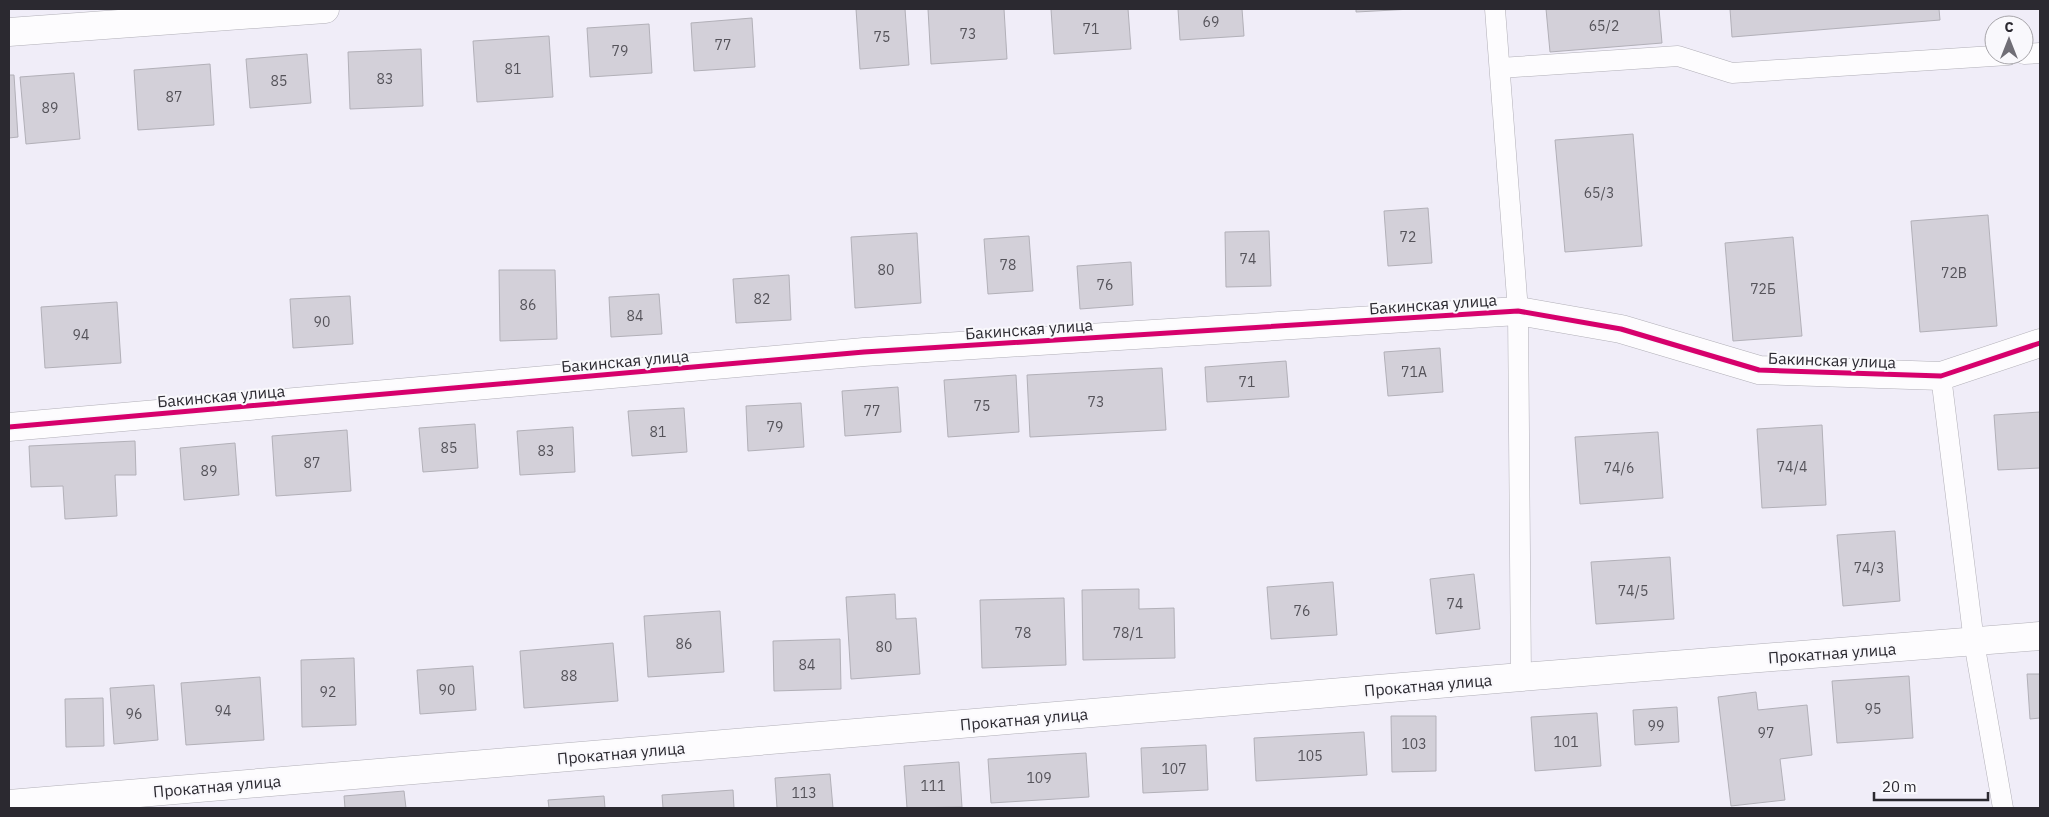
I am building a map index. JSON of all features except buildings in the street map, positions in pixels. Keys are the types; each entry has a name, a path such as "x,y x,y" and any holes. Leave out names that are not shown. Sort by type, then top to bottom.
{"street":[{"path":"9,32 325,9"},
{"name":"Бакинская улица","path":"9,427 864,352 1518,312 1621,328 1759,370 1941,376 2040,343"},
{"name":"Прокатная улица","path":"9,804 1521,677 2040,636"}],"lane":[{"path":"1495,9 1518,312 1521,677"},
{"path":"1500,68 1678,56 1732,73 1984,57"},
{"path":"1941,376 1974,642 2003,808"}],"cycle path":[{"path":"9,427 864,352 1518,311 1621,329 1759,370 1941,376 2040,343"}]}
